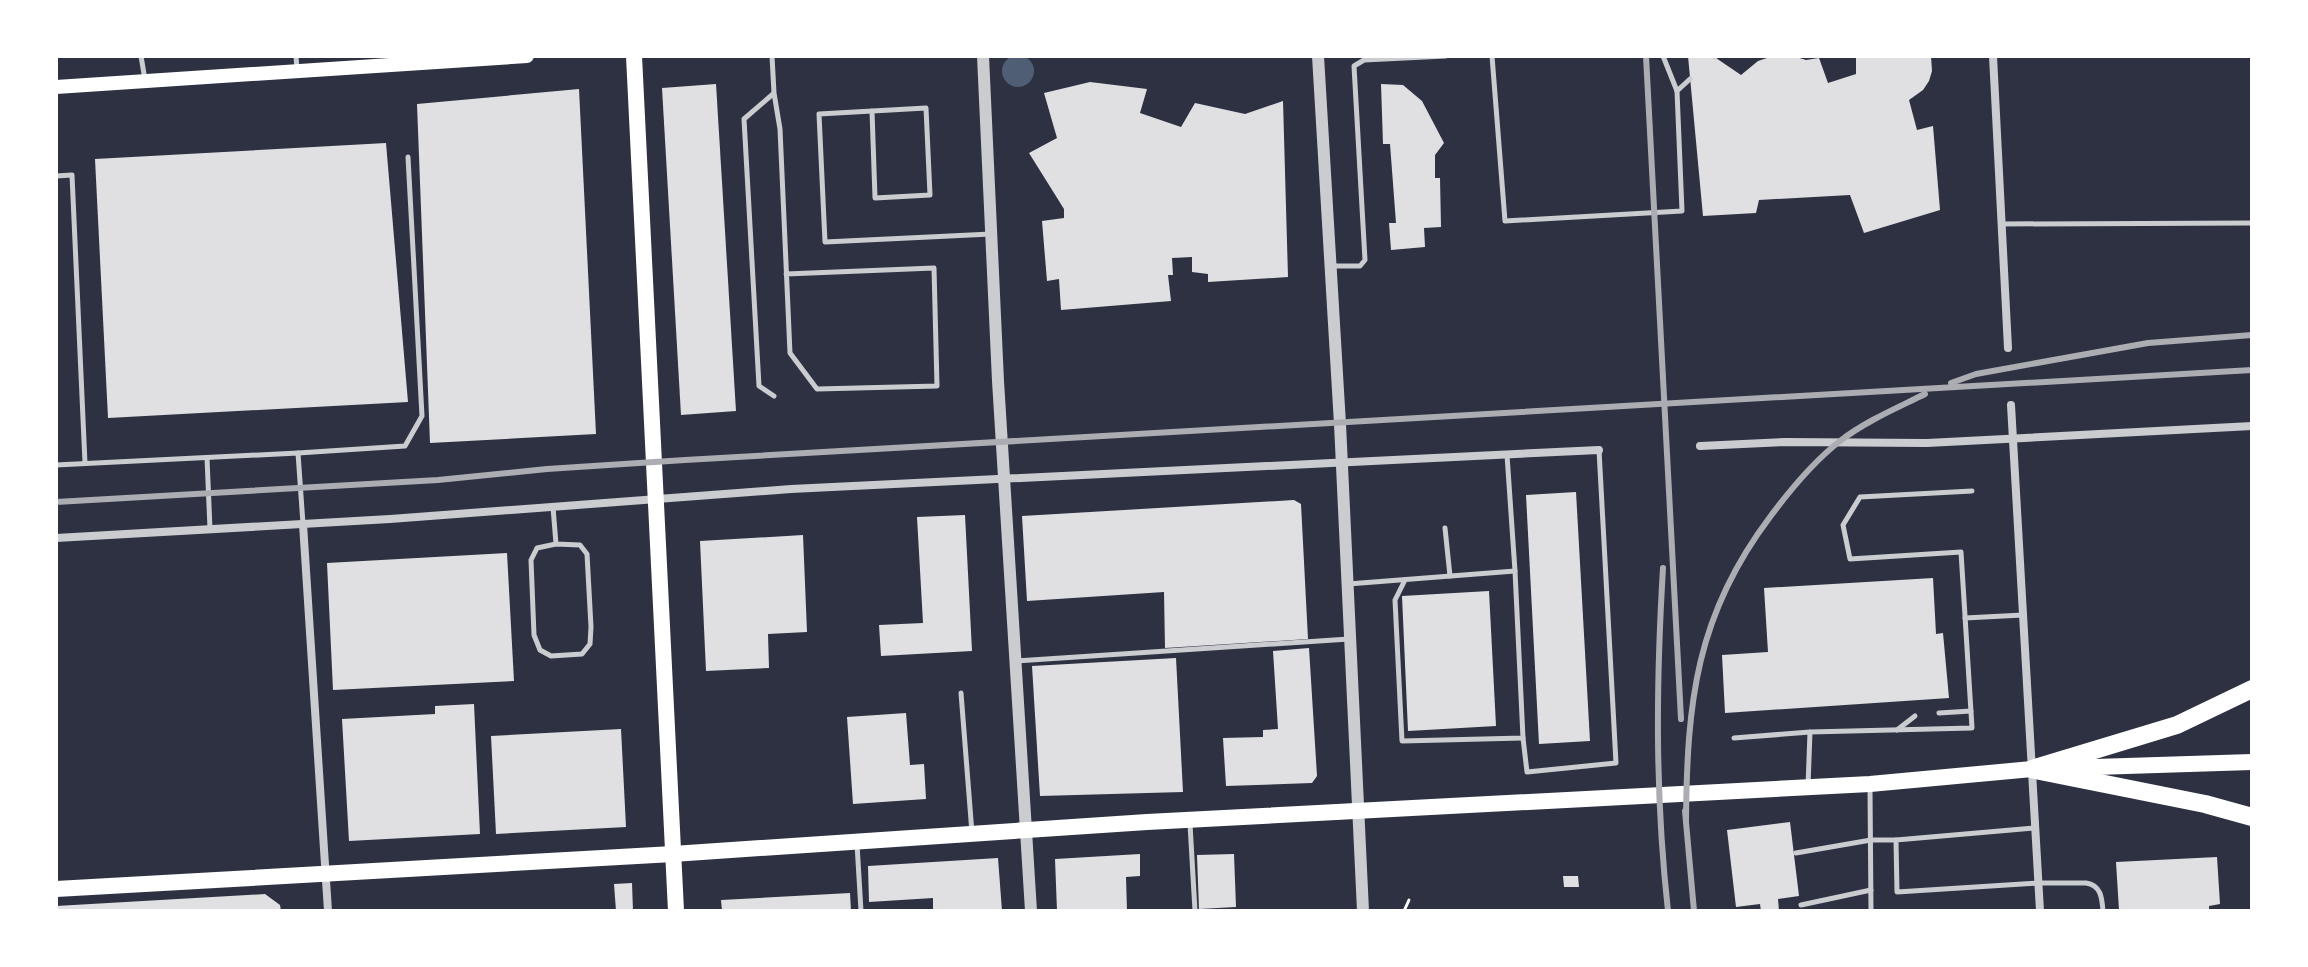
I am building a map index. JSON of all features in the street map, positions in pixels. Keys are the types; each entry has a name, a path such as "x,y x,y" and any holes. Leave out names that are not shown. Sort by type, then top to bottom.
{"highway":[{"path":"2032,769 2177,725 2252,689"},
{"path":"2032,769 2205,804 2252,817"}],"main road":[{"path":"56,87 145,81 296,64 527,56"},
{"path":"634,56 676,911"},
{"path":"56,889 673,854 1190,820 1870,784 2032,769 2252,762"}],"street":[{"path":"983,56 1031,911"},
{"path":"1318,56 1342,462 1363,911"},
{"path":"1993,56 2008,348"},
{"path":"2011,405 2040,911"},
{"path":"1700,446 2014,440 2252,426"},
{"path":"56,538 303,524 791,489 1599,450"},
{"path":"303,524 328,911"}],"lane":[{"path":"141,56 145,81"},
{"path":"772,56 780,129 786,274 790,353 817,389 937,386 934,268 786,274"},
{"path":"1331,266 1360,266 1365,260 1354,66 1364,60 1446,56"},
{"path":"1492,56 1505,221 1682,211 1677,91 1663,56"},
{"path":"1677,91 1690,79"},
{"path":"774,93 744,119 759,386 774,396"},
{"path":"872,111 875,198 930,195 926,108 872,111 819,114 825,242 991,234"},
{"path":"56,465 405,446 422,416 408,157"},
{"path":"56,176 72,175 85,463"},
{"path":"2002,224 2252,223"},
{"path":"1507,455 1527,772 1616,763 1599,450"},
{"path":"298,453 303,524"},
{"path":"207,458 210,529"},
{"path":"1734,738 1810,732 1972,728 1961,552 1850,559 1843,525 1860,497 1972,491"},
{"path":"553,506 556,544"},
{"path":"1445,528 1450,576"},
{"path":"556,544 580,545 587,554 591,627 590,644 582,654 551,656 540,650 534,635 531,560 537,548 556,544"},
{"path":"1347,584 1515,571"},
{"path":"1405,580 1395,600 1402,741 1523,738"},
{"path":"1965,618 2023,615"},
{"path":"1015,661 1350,639"},
{"path":"961,693 972,834"},
{"path":"1939,713 1971,711"},
{"path":"1896,731 1915,716"},
{"path":"1808,787 1810,732"},
{"path":"1870,784 1871,911"},
{"path":"1190,820 1195,911"},
{"path":"1796,853 1871,840 2036,828"},
{"path":"1896,840 1897,892 2039,883 2091,884 2101,894 2103,911"},
{"path":"857,842 861,911"},
{"path":"1801,905 1871,890"}],"path":[{"path":"1404,911 1409,900"}],"water":[{"path":"1018,55 1029,60 1034,71 1029,82 1018,87 1007,82 1002,71 1007,60"}],"building":[{"path":"1688,56 1713,56 1741,75 1758,61 1770,57 1819,58 1828,83 1856,74 1856,56 1931,56 1929,81 1909,100 1917,130 1933,126 1940,210 1864,233 1850,195 1759,200 1756,213 1703,216"},
{"path":"1090,82 1147,89 1140,113 1181,127 1195,103 1245,114 1283,101 1288,277 1208,282 1208,274 1192,272 1192,257 1172,258 1173,275 1168,275 1171,301 1061,310 1059,279 1047,281 1042,221 1064,218 1064,209 1029,153 1057,138 1044,93"},
{"path":"716,84 736,411 681,415 662,88"},
{"path":"1381,84 1403,85 1422,101 1444,143 1435,155 1435,178 1440,178 1441,227 1424,228 1425,247 1391,250 1389,223 1396,223 1390,144 1383,144"},
{"path":"579,89 596,434 430,443 417,104"},
{"path":"386,143 408,402 108,418 95,159"},
{"path":"1576,492 1590,741 1539,744 1526,495"},
{"path":"1294,500 1301,504 1308,639 1165,648 1164,592 1027,601 1022,516"},
{"path":"965,515 972,651 881,656 879,625 923,623 917,517"},
{"path":"803,535 807,632 768,634 769,668 706,671 700,541"},
{"path":"507,553 514,681 333,690 327,563"},
{"path":"1933,578 1936,634 1943,633 1949,698 1725,713 1722,655 1768,652 1764,588"},
{"path":"1489,591 1496,726 1408,731 1402,596"},
{"path":"1309,648 1317,776 1312,783 1226,786 1223,738 1263,737 1263,730 1278,729 1273,651"},
{"path":"1176,658 1183,792 1040,796 1032,666"},
{"path":"474,704 480,834 349,841 342,719 435,714 435,706"},
{"path":"906,713 910,765 924,764 926,799 853,804 847,717"},
{"path":"621,729 626,827 496,834 491,736"},
{"path":"1790,822 1799,896 1778,899 1779,911 1761,911 1760,904 1736,907 1727,830"},
{"path":"1140,854 1140,876 1126,877 1127,911 1057,911 1055,859"},
{"path":"1234,854 1236,907 1199,909 1197,855"},
{"path":"2217,857 2220,904 2209,906 2209,911 2119,910 2116,862"},
{"path":"998,858 1002,911 933,911 933,898 869,902 868,866"},
{"path":"1563,876 1578,876 1579,887 1564,887"},
{"path":"632,883 633,911 616,911 614,884"},
{"path":"850,893 851,911 722,911 721,900"},
{"path":"265,894 280,905 281,911 56,911 56,906"}],"railway":[{"path":"1646,56 1681,719"},
{"path":"1951,383 1976,374 2148,343 2252,335"},
{"path":"56,502 438,480 685,460 2252,370"},
{"path":"1686,821 1689,737 1701,661 1711,625 1745,553 1786,497 1830,449 1860,427 1925,394"},
{"path":"1663,568 1658,740 1668,911"},
{"path":"1685,811 1694,911"}]}
